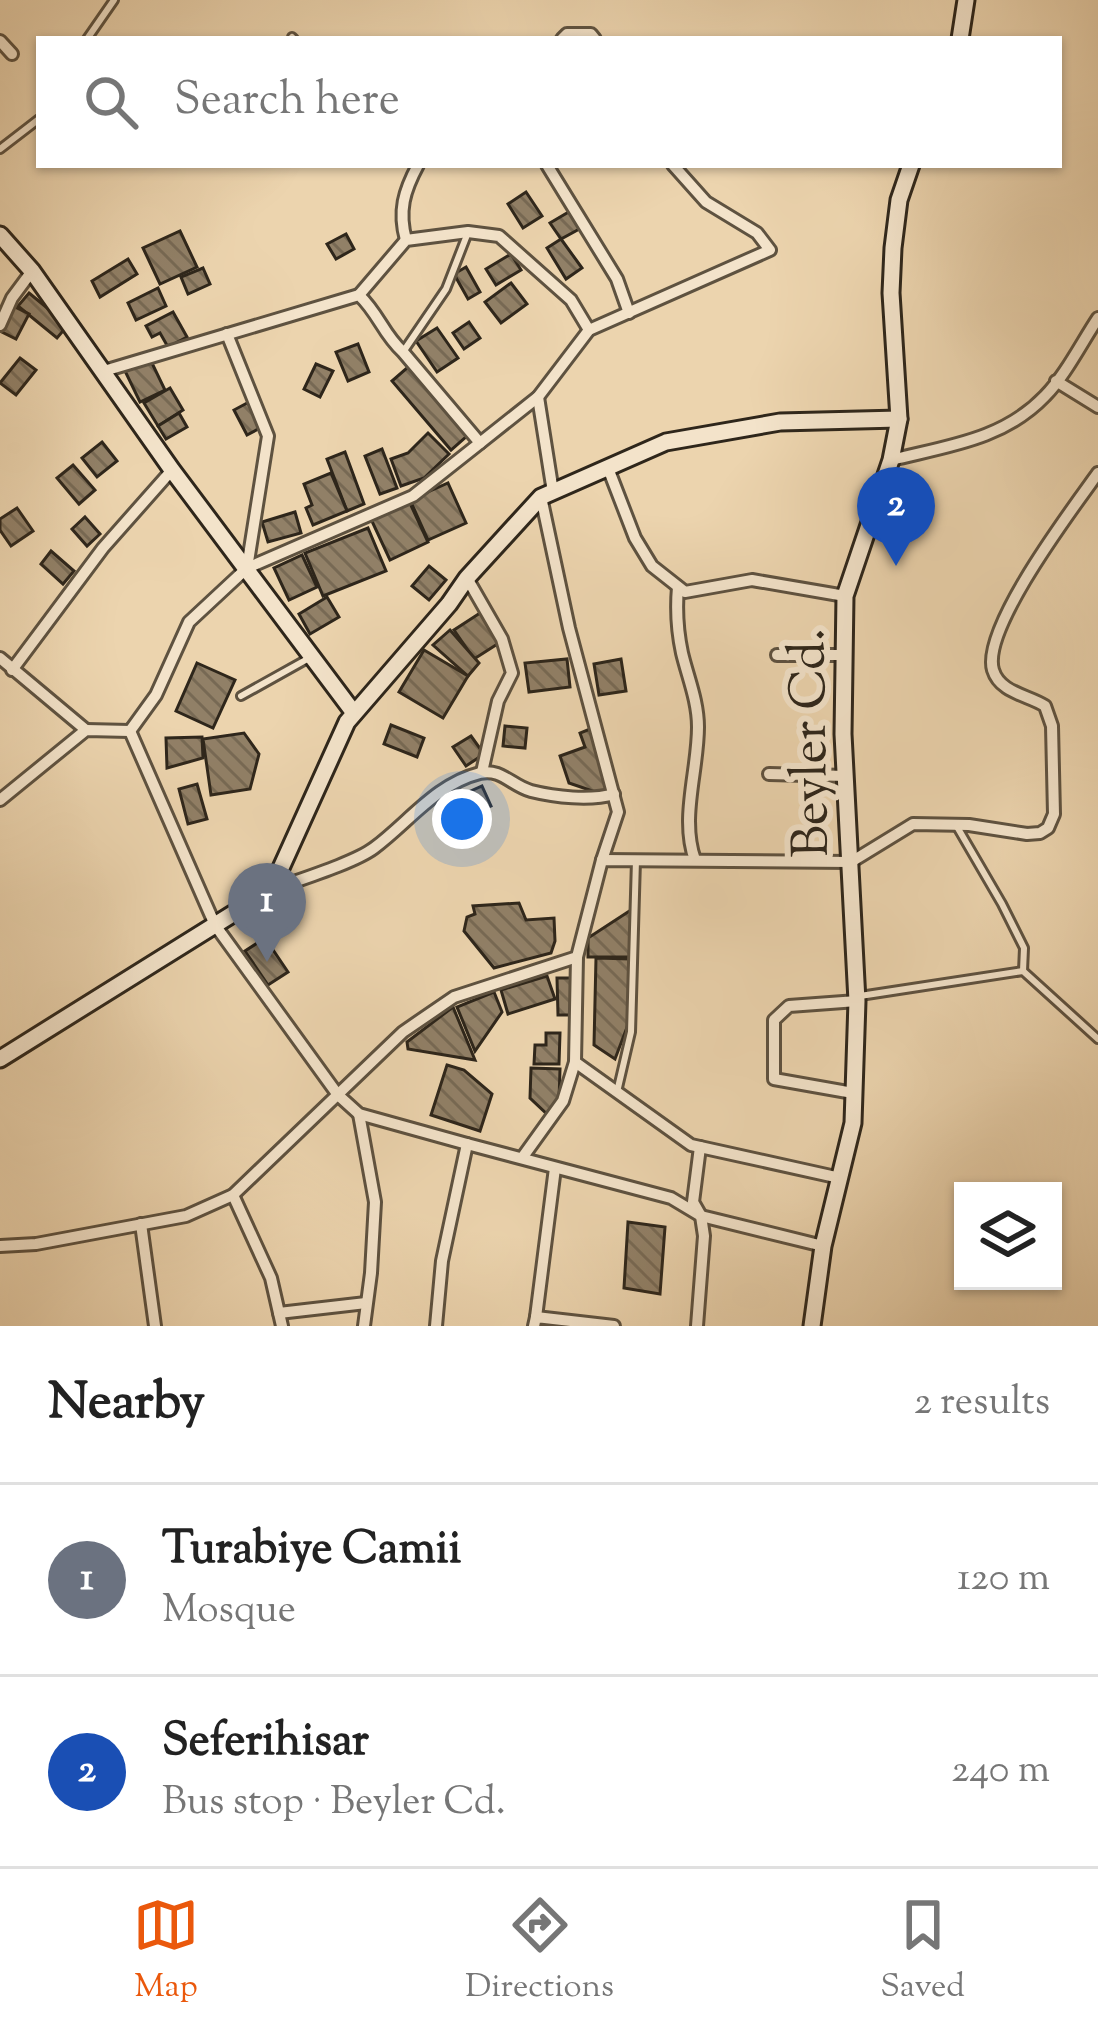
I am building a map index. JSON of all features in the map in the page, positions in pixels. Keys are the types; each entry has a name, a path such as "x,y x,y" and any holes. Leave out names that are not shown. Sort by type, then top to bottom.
{"street":[{"path":"960,36 966,0"},
{"path":"0,41 12,54"},
{"path":"406,240 402,208 412,168"},
{"path":"550,168 617,279 629,313"},
{"path":"130,731 156,695 189,622 247,568 413,496 538,397 589,330 770,250 757,232 706,202 677,168"},
{"name":"Beyler Cd.","path":"812,1326 823,1246 853,1123 857,998 846,776 845,596 891,460 898,419 892,271 899,200 910,168"},
{"path":"104,371 359,295 406,240 469,232 499,236 571,300 589,330"},
{"path":"0,235 32,271 172,470 354,713"},
{"path":"0,325 32,271"},
{"path":"359,295 376,311 389,340 480,443"},
{"path":"891,460 987,436 1011,425 1048,394 1098,318"},
{"path":"227,334 268,436 247,568"},
{"path":"1055,381 1098,407"},
{"path":"522,1159 563,1101 575,1062 577,957 618,812 569,628 547,494 538,397"},
{"path":"271,890 347,722 467,578 547,494 666,442 780,422 898,419"},
{"path":"608,468 635,538 652,566 685,592 752,580 845,596"},
{"path":"12,670 103,548 172,470"},
{"path":"602,860 851,862 913,824 1027,834 1048,828 1054,814 1052,726 1045,706 1002,684 992,658 997,635 1035,563 1098,472"},
{"path":"467,578 502,639 512,673 498,701 482,772"},
{"path":"678,586 676,615 698,726 690,806 695,860"},
{"path":"777,655 844,655"},
{"path":"0,658 86,730 130,731"},
{"path":"0,800 86,730"},
{"path":"130,731 215,925 338,1095 359,1114 671,1198 701,1216 823,1246"},
{"path":"0,1059 271,890 372,850 446,788 482,772 500,773 533,791 598,799 614,794"},
{"path":"769,774 846,776"},
{"path":"0,1246 36,1244 186,1216 233,1195 403,1032 454,998 577,957"},
{"path":"853,1093 774,1078 774,1020 789,1006 857,998"},
{"path":"575,1062 691,1145 840,1178"},
{"path":"359,1114 375,1202 364,1326"},
{"path":"436,1326 442,1261 467,1144"},
{"path":"698,1326 704,1236 693,1202 700,1147"},
{"path":"555,1168 535,1322 609,1326"},
{"path":"233,1195 272,1277 280,1320 366,1303"},
{"path":"141,1224 155,1326"}],"lane":[{"path":"89,36 115,0"},
{"path":"0,149 36,121"},
{"path":"403,352 446,289 469,232"},
{"path":"241,696 312,657"},
{"path":"956,825 1024,948 1023,971"},
{"path":"617,1092 632,1031 636,860"},
{"path":"857,998 1023,971"},
{"path":"1023,971 1098,1039"}],"building":[{"path":"526,192 542,216 523,228 508,204"},
{"path":"572,210 583,227 561,239 550,223"},
{"path":"180,231 197,267 160,284 143,248"},
{"path":"346,234 354,249 336,259 327,244"},
{"path":"561,239 582,268 566,279 547,248"},
{"path":"511,254 521,270 496,285 486,269"},
{"path":"128,259 137,274 100,297 92,281"},
{"path":"466,267 480,292 468,299 454,274"},
{"path":"203,268 210,284 188,294 181,277"},
{"path":"511,283 527,304 501,323 485,302"},
{"path":"158,288 166,306 136,320 128,303"},
{"path":"29,293 68,325 57,338 18,306"},
{"path":"13,306 29,314 16,339 0,331"},
{"path":"173,312 187,337 168,347 160,333 152,337 146,326"},
{"path":"469,322 480,338 464,349 453,333"},
{"path":"437,328 458,358 437,372 416,341"},
{"path":"358,344 369,372 348,381 336,352"},
{"path":"20,358 36,370 16,395 0,383"},
{"path":"150,359 165,390 140,402 125,371"},
{"path":"316,364 333,371 320,397 304,389"},
{"path":"408,367 468,435 451,450 392,381"},
{"path":"170,388 183,410 158,426 144,403"},
{"path":"249,402 262,427 247,435 234,410"},
{"path":"179,413 187,427 166,439 158,426"},
{"path":"428,433 449,454 424,478 401,486 391,459 408,453"},
{"path":"102,442 117,461 97,477 82,458"},
{"path":"382,449 397,488 380,494 365,456"},
{"path":"345,452 364,504 347,511 327,459"},
{"path":"73,465 95,490 79,504 57,478"},
{"path":"331,473 347,511 313,525 304,484"},
{"path":"448,483 466,523 428,540 410,500"},
{"path":"408,499 428,542 390,560 370,517"},
{"path":"17,508 33,531 11,546 0,530 0,519"},
{"path":"295,512 301,533 268,542 262,522"},
{"path":"85,517 100,534 87,546 72,529"},
{"path":"368,528 386,571 323,596 305,553"},
{"path":"51,551 74,571 63,584 41,564"},
{"path":"302,555 317,587 289,600 274,568"},
{"path":"429,566 446,580 429,600 412,586"},
{"path":"327,597 339,617 310,634 299,614"},
{"path":"480,613 499,643 474,659 454,630"},
{"path":"450,630 479,663 468,676 433,645"},
{"path":"424,650 468,676 443,718 399,692"},
{"path":"567,659 570,687 529,692 525,663"},
{"path":"621,659 626,691 599,695 594,664"},
{"path":"197,663 235,680 213,728 176,711"},
{"path":"391,725 424,738 417,757 384,744"},
{"path":"505,726 527,728 525,748 503,746"},
{"path":"590,729 610,785 604,795 569,783 560,756 585,747 580,733"},
{"path":"244,733 259,754 250,789 211,795 203,739"},
{"path":"471,736 484,754 466,766 453,747"},
{"path":"202,737 203,758 167,768 166,738"},
{"path":"197,784 207,819 188,824 179,789"},
{"path":"482,786 491,806 461,819 453,799"},
{"path":"519,903 526,920 554,918 551,953 494,968 464,931 467,917 475,914 473,906"},
{"path":"631,910 632,957 588,957 588,938"},
{"path":"265,938 288,972 268,985 245,951"},
{"path":"596,958 631,959 629,1022 615,1059 594,1045"},
{"path":"547,976 555,999 508,1014 501,990"},
{"path":"557,978 573,978 574,1015 558,1015"},
{"path":"494,992 502,1012 475,1051 457,1007"},
{"path":"453,1007 475,1060 408,1049 407,1042"},
{"path":"546,1033 560,1033 559,1064 534,1064 535,1045 546,1045"},
{"path":"447,1065 464,1070 492,1094 480,1131 431,1115"},
{"path":"531,1068 560,1069 559,1101 547,1114 530,1098"},
{"path":"628,1222 665,1227 660,1294 624,1288"}],"place":[{"name":"Seferihisar","path":"896,566"},
{"name":"Turabiye Camii","path":"267,962"}]}
